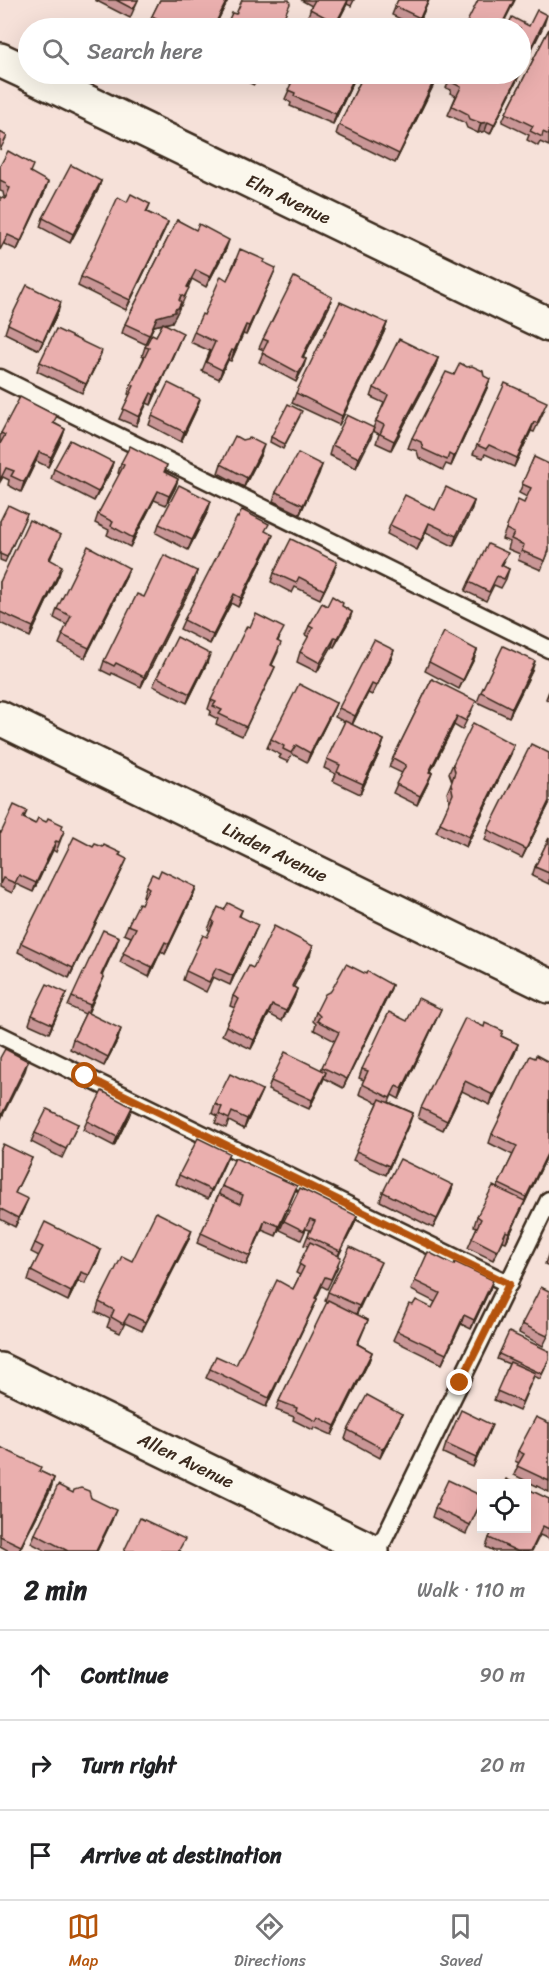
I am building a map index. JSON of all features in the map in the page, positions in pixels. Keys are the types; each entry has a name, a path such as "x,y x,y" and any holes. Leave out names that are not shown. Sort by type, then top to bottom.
{"street":[{"name":"Elm Avenue","path":"0,60 18,68"},
{"name":"Elm Avenue","path":"52,84 549,325"},
{"name":"Linden Avenue","path":"0,718 549,986"},
{"name":"Allen Avenue","path":"0,1370 372,1551"}],"lane":[{"path":"0,378 549,649"},
{"path":"0,1035 509,1284"},
{"path":"378,1551 549,1200"}],"building":[{"path":"116,0 138,0 133,9"},
{"path":"160,0 227,0 218,18 156,18 152,16"},
{"path":"242,0 289,0 290,4 283,18 230,18 232,13 236,14"},
{"path":"315,0 348,0 339,18 327,18 310,9"},
{"path":"398,0 428,0 420,18 395,6"},
{"path":"478,0 514,0 505,18 469,18"},
{"path":"537,10 547,15 531,48 531,22"},
{"path":"549,29 549,135 543,132 542,137 530,131 533,126 506,113 521,84 531,84 531,64"},
{"path":"291,84 351,84 336,114 294,96 295,93 288,90"},
{"path":"359,84 432,84 399,154 339,125"},
{"path":"455,84 514,84 494,125 470,119 468,114 452,106 461,87"},
{"path":"0,132 7,136 0,150"},
{"path":"8,151 33,165 30,172 48,182 21,241 8,235 0,250 0,197 5,199 10,188 0,180 0,166"},
{"path":"71,165 101,181 73,234 43,218"},
{"path":"131,194 150,204 146,212 168,222 130,300 81,277 118,197 127,202"},
{"path":"177,220 196,230 199,224 229,240 210,277 196,270 184,297 181,295 178,308 175,312 157,317 149,335 125,324"},
{"path":"240,249 265,260 263,262 276,268 249,326 246,325 222,370 206,362 215,342 194,332 221,276 227,280"},
{"path":"294,277 332,297 302,357 306,359 299,373 262,353 268,341 263,339"},
{"path":"27,285 61,302 43,341 8,324"},
{"path":"340,302 387,323 342,416 296,393"},
{"path":"163,323 183,333 154,395 151,393 139,417 123,409 134,386 131,385 149,348 145,347 152,334 156,336"},
{"path":"56,329 102,351 86,384 40,362"},
{"path":"399,339 438,358 394,441 380,434 384,425 376,421 388,395 374,388"},
{"path":"460,363 483,371 484,376 490,379 454,457 449,454 447,460 423,449 421,442 412,438 446,372 454,375"},
{"path":"168,383 200,399 184,432 152,416"},
{"path":"505,383 547,402 537,423 534,422 517,458 489,445 486,449 477,445"},
{"path":"20,397 57,416 53,423 65,429 51,457 39,452 24,482 11,476 14,471 6,468 0,480 0,444 5,435 1,433"},
{"path":"288,404 302,411 285,444 271,437"},
{"path":"347,415 374,428 359,458 332,445"},
{"path":"235,436 242,440 250,438 264,445 247,478 221,464"},
{"path":"70,440 113,462 98,492 54,469"},
{"path":"130,446 167,465 164,472 178,479 169,496 158,491 133,538 111,526 113,522 98,514 124,465 121,463"},
{"path":"298,453 322,465 303,505 276,492"},
{"path":"534,457 549,464 549,550 545,561 522,551 524,545 511,539 514,533 506,529 518,500 524,503 531,488 522,484"},
{"path":"179,485 211,501 192,540 159,524"},
{"path":"446,487 474,501 456,536 429,523 421,540 390,525 405,495 435,510"},
{"path":"8,505 27,514 7,557 0,554 0,521"},
{"path":"242,510 269,524 265,531 273,535 241,598 234,594 213,635 184,620"},
{"path":"29,520 61,535 49,559 62,566 33,627 0,612 0,582"},
{"path":"291,539 337,562 324,590 299,577 296,583 274,573"},
{"path":"488,544 508,553 501,565 509,569 504,579 497,576 489,592 469,582"},
{"path":"88,546 129,568 89,648 62,635 71,616 57,609"},
{"path":"164,555 197,571 144,677 116,663 114,666 104,661 137,594 144,597"},
{"path":"332,596 352,612 338,638 335,637 320,663 300,652 313,628 309,626 322,603 327,606"},
{"path":"256,614 284,628 277,641 281,643 271,665 275,667 246,727 219,714 222,710 213,706 216,702 211,700 247,626 250,627"},
{"path":"444,632 477,650 463,680 429,662"},
{"path":"177,637 210,654 190,694 157,677"},
{"path":"374,640 394,650 376,686 372,684 355,716 339,708"},
{"path":"503,646 535,661 512,708 481,692"},
{"path":"432,679 476,701 466,721 457,716 429,772 432,773 420,796 396,784 406,765 393,758"},
{"path":"299,684 336,703 310,753 296,745 291,753 271,739"},
{"path":"345,721 384,740 363,784 337,772 340,765 327,759"},
{"path":"473,723 514,745 469,837 440,823 453,794 451,784 455,772 453,764"},
{"path":"531,744 549,753 549,801 526,849 488,830"},
{"path":"14,805 27,811 23,818 35,824 38,818 46,822 48,818 63,825 61,829 64,831 59,842 56,841 36,883 19,875 15,883 3,878 0,884 0,832"},
{"path":"74,837 93,847 95,844 103,847 104,845 121,853 119,855 127,859 73,968 21,943"},
{"path":"549,838 549,873 535,867"},
{"path":"161,870 196,887 169,944 165,942 152,967 123,953 136,928 128,925 149,888 146,886 152,874 158,877"},
{"path":"228,903 242,910 239,916 258,925 233,976 216,968 209,982 186,971 203,935 207,937 218,907 224,910"},
{"path":"274,926 313,946 292,986 297,989 286,1011 272,1005 254,1040 226,1026 239,999 233,996 249,966 253,968"},
{"path":"103,930 119,937 101,975 104,977 90,1005 72,997"},
{"path":"346,964 366,974 367,971 392,985 347,1079 322,1067 339,1032 317,1021 320,1016 316,1012 325,994 331,991"},
{"path":"47,984 67,993 52,1024 32,1015"},
{"path":"418,998 441,1009 402,1089 396,1086 390,1098 362,1084 368,1071 362,1069 389,1012 407,1021"},
{"path":"86,1012 121,1029 108,1057 73,1039"},
{"path":"465,1018 484,1027 485,1023 503,1031 501,1036 518,1044 493,1095 465,1081 447,1121 421,1108"},
{"path":"5,1049 28,1061 2,1114 0,1113 0,1058"},
{"path":"285,1052 326,1072 312,1100 271,1081"},
{"path":"536,1055 549,1062 549,1150 526,1197 499,1184 517,1146 492,1134 530,1056 535,1058"},
{"path":"230,1074 262,1090 247,1119 232,1112 229,1119 219,1114 222,1107 215,1104"},
{"path":"102,1091 132,1107 117,1137 87,1121"},
{"path":"380,1099 413,1113 389,1166 356,1151"},
{"path":"47,1109 78,1124 66,1149 35,1133"},
{"path":"198,1138 229,1153 211,1190 179,1175"},
{"path":"3,1144 32,1158 15,1193 28,1199 18,1218 1,1209 0,1212 0,1151"},
{"path":"235,1158 297,1186 279,1226 265,1220 250,1256 201,1233 219,1194 240,1204 243,1195 222,1186"},
{"path":"400,1159 453,1185 437,1219 383,1192"},
{"path":"493,1186 525,1201 509,1233 506,1231 497,1251 472,1238 481,1219 477,1216"},
{"path":"300,1188 357,1216 340,1251 308,1236 315,1221 310,1219 304,1231 284,1221"},
{"path":"156,1212 192,1230 145,1322 129,1314 123,1324 111,1317 114,1310 99,1302 122,1256 132,1261"},
{"path":"45,1222 101,1250 89,1275 81,1272 71,1292 31,1271 43,1247 35,1243"},
{"path":"310,1242 341,1257 331,1279 325,1277 315,1298 317,1299 269,1398 210,1369 216,1356 236,1365 277,1280 293,1289 304,1267 299,1264"},
{"path":"350,1247 381,1262 359,1306 328,1292"},
{"path":"428,1252 493,1280 474,1320 464,1315 446,1354 397,1331 409,1304 413,1305 416,1300 432,1308 440,1293 415,1281"},
{"path":"541,1287 549,1291 549,1332 547,1336 522,1324"},
{"path":"328,1300 368,1320 357,1344 372,1352 335,1426 318,1417 316,1421 296,1411 297,1408 279,1401"},
{"path":"509,1332 549,1351 549,1359 542,1374 499,1354"},
{"path":"510,1362 535,1373 522,1402 497,1391"},
{"path":"367,1395 402,1414 383,1449 348,1430"},
{"path":"461,1410 492,1425 476,1458 446,1444"},
{"path":"536,1417 549,1423 549,1481 517,1466 524,1454 518,1451"},
{"path":"0,1447 41,1467 39,1471 54,1478 21,1546 0,1536"},
{"path":"448,1480 477,1494 477,1510 470,1525 435,1508"},
{"path":"58,1485 73,1493 74,1490 81,1488 89,1491 91,1498 116,1510 96,1551 68,1551 35,1534"},
{"path":"531,1490 549,1499 549,1529 543,1526 531,1551 517,1551 489,1538 492,1533 531,1533"},
{"path":"140,1518 185,1539 179,1550 181,1551 124,1551"}],"route":[{"path":"85,1076 509,1284 460,1383"}]}
